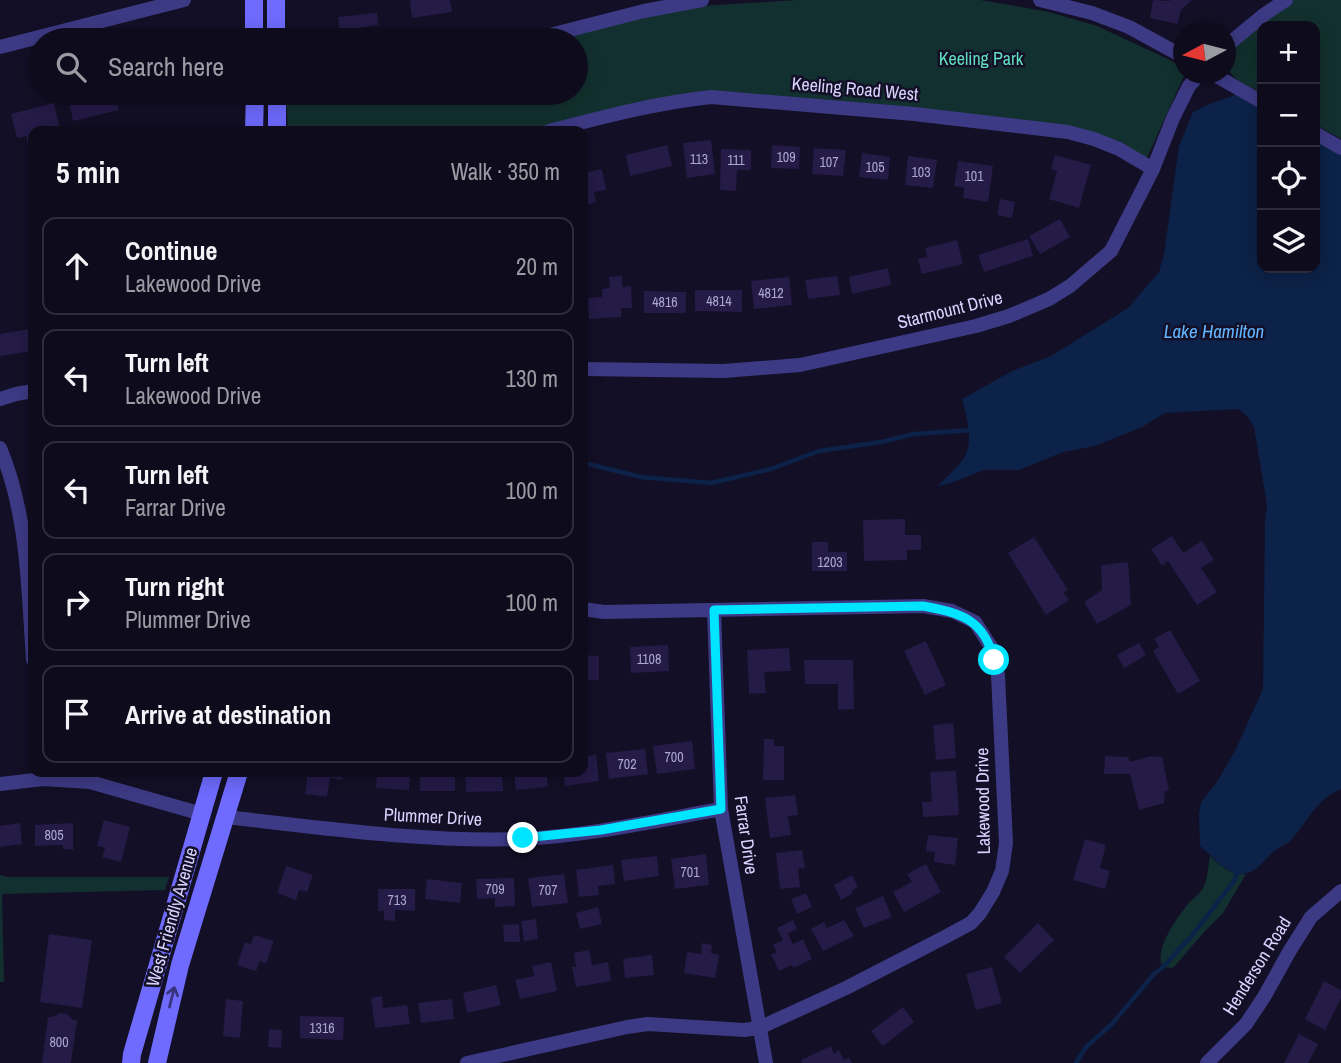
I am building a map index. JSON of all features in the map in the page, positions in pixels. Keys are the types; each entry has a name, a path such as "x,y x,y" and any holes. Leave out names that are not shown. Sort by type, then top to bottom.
{"main road":[{"path":"254,0 254,28"},
{"path":"276,0 276,28"},
{"path":"254,126 255,105"},
{"path":"277,105 277,126"},
{"name":"West Friendly Avenue","path":"131,1063 212,777"},
{"name":"West Friendly Avenue","path":"157,1063 180,965 238,777"}],"street":[{"path":"74,28 184,0"},
{"path":"577,28 702,0"},
{"path":"1040,0 1092,13 1129,27 1173,51"},
{"path":"1236,38 1286,0"},
{"path":"0,47 28,40"},
{"name":"Starmount Drive","path":"588,369 724,371 800,365 976,326 1049,299 1070,286 1111,251 1153,169 1173,118 1191,84"},
{"path":"1230,84 1257,99"},
{"name":"Keeling Road West","path":"567,126 622,111 711,97 914,114 1068,132 1119,149 1153,169"},
{"path":"1320,135 1341,148"},
{"path":"0,399 28,392"},
{"path":"0,448 15,488 21,521 28,602"},
{"name":"Lakewood Drive","path":"467,1063 648,1024 744,1030 759,1028 846,988 971,923 993,892 1002,871 1006,843 998,675 991,647 975,622 951,611 923,606 604,612 588,610"},
{"name":"Farrar Drive","path":"714,610 721,809 766,1063"},
{"path":"0,783 37,777"},
{"path":"51,777 90,782 201,814"},
{"name":"Plummer Drive","path":"226,817 435,839 523,838 601,830 721,809"},
{"name":"Henderson Road","path":"1207,1063 1246,1024 1311,917 1341,891"}],"green space":[{"name":"Keeling Park","path":"797,0 980,0 1049,12 1097,26 1173,62 1173,84 1180,84 1146,160 1123,146 706,92 622,106 548,126 288,126 287,105 588,105 588,30 648,15 701,6"},
{"path":"1293,0 1341,0 1341,139 1320,127 1320,21 1264,21"},
{"path":"1257,26 1257,90 1236,78 1236,41"},
{"path":"1210,856 1231,872 1246,874 1223,913 1173,968 1163,967 1161,952 1164,943 1178,917 1203,888"},
{"path":"0,875 169,877 165,890 2,894 4,982 0,982"}],"water":[{"name":"Lake Hamilton","path":"1238,94 1257,105 1257,273 1320,273 1320,142 1341,154 1341,789 1325,799 1289,841 1255,869 1236,875 1200,846 1199,814 1201,802 1217,782 1235,751 1263,689 1267,505 1254,427 1247,416 1238,409 1165,413 1142,427 1095,446 1063,452 1019,470 984,470 938,486 959,464 968,449 968,428 962,399 1012,371 1051,356 1128,308 1159,272 1164,254 1179,146 1193,112"}],"building":[{"path":"410,0 450,0 452,12 412,18"},
{"path":"1153,0 1192,0 1181,10 1179,21 1173,23 1150,18"},
{"path":"377,13 378,25 339,28 338,17"},
{"path":"54,105 59,126 28,126 28,145 26,136 17,138 11,114"},
{"path":"70,105 118,105 119,110 73,121"},
{"path":"711,140 715,174 687,178 683,143"},
{"path":"667,145 672,166 630,176 626,155"},
{"path":"772,145 800,147 799,169 771,168"},
{"path":"814,148 846,150 843,176 812,174"},
{"path":"721,149 751,150 751,170 737,170 736,191 720,190"},
{"path":"862,153 890,157 888,180 859,177"},
{"path":"1055,155 1091,165 1079,208 1049,199 1057,171 1051,169"},
{"path":"908,156 937,160 933,188 905,185"},
{"path":"958,161 993,166 988,202 963,198 964,188 954,186"},
{"path":"602,169 606,190 594,192 596,202 588,204 588,172"},
{"path":"1000,199 1015,202 1012,218 997,215"},
{"path":"1060,219 1070,237 1040,254 1029,236"},
{"path":"1028,239 1033,256 984,272 978,255"},
{"path":"957,240 963,264 922,274 918,259 927,257 925,248"},
{"path":"888,268 891,285 852,294 849,277"},
{"path":"622,276 622,287 631,286 632,308 621,308 621,317 589,319 588,298 602,297 602,289 610,288 609,277"},
{"path":"837,276 840,295 808,299 805,280"},
{"path":"789,277 792,305 754,309 751,281"},
{"path":"695,290 742,290 742,312 695,311"},
{"path":"644,291 686,292 686,313 644,313"},
{"path":"28,329 28,352 0,356 0,334"},
{"path":"905,519 905,535 921,535 921,550 907,550 907,560 864,561 863,520"},
{"path":"1172,536 1183,553 1202,541 1214,560 1201,568 1217,592 1197,605 1168,561 1162,566 1151,549"},
{"path":"1034,537 1068,590 1063,592 1069,600 1046,615 1008,553"},
{"path":"812,542 828,542 828,552 847,552 847,571 812,571"},
{"path":"1128,562 1131,605 1097,624 1084,602 1102,590 1101,565"},
{"path":"1170,630 1200,681 1178,694 1153,651 1159,647 1154,639"},
{"path":"926,641 946,685 925,695 904,651"},
{"path":"1139,643 1146,655 1124,668 1117,655"},
{"path":"668,645 669,671 631,673 630,647"},
{"path":"789,648 791,671 764,672 766,693 749,694 747,650"},
{"path":"588,655 599,656 599,680 588,680"},
{"path":"804,660 853,660 854,709 838,710 838,684 805,684"},
{"path":"953,723 956,758 936,760 933,725"},
{"path":"764,739 774,739 774,746 784,746 784,780 763,780"},
{"path":"692,741 695,769 657,774 653,746"},
{"path":"645,749 648,774 609,779 606,753"},
{"path":"596,755 599,781 565,786 564,777 588,777 588,756"},
{"path":"1105,756 1128,757 1130,762 1151,756 1162,757 1169,790 1165,791 1164,803 1139,810 1130,774 1104,774"},
{"path":"956,771 959,815 923,817 922,802 932,802 930,772"},
{"path":"307,777 343,777 342,780 330,778 327,797 305,794"},
{"path":"377,777 410,777 409,790 376,788"},
{"path":"420,777 455,777 455,791 420,791"},
{"path":"465,777 502,777 503,791 466,792"},
{"path":"515,777 547,777 548,787 516,790"},
{"path":"795,795 798,815 788,816 791,835 770,838 765,798"},
{"path":"104,820 130,827 121,862 102,857 105,848 97,846"},
{"path":"20,823 22,844 0,847 0,826"},
{"path":"73,823 73,850 63,849 63,845 35,846 35,825"},
{"path":"928,835 958,838 955,865 934,862 935,852 926,851"},
{"path":"1085,839 1106,845 1100,868 1110,871 1105,889 1073,880"},
{"path":"802,850 805,868 798,869 800,887 780,889 776,853"},
{"path":"706,854 709,885 675,889 671,859"},
{"path":"657,856 659,876 624,881 621,860"},
{"path":"926,864 941,892 904,912 893,892 912,882 907,874"},
{"path":"613,865 615,884 598,886 599,895 579,897 576,870"},
{"path":"286,866 313,875 307,892 299,890 296,900 277,893"},
{"path":"564,874 568,903 532,907 528,878"},
{"path":"852,875 858,887 841,900 834,885"},
{"path":"514,878 515,906 495,907 495,898 477,899 476,879"},
{"path":"427,879 462,883 460,903 425,899"},
{"path":"378,889 415,889 415,911 395,910 395,921 384,920 384,911 378,911"},
{"path":"806,893 812,907 797,914 791,899"},
{"path":"883,896 892,917 864,928 855,908"},
{"path":"598,907 602,924 580,929 576,913"},
{"path":"536,919 538,939 524,941 521,921"},
{"path":"793,920 797,929 788,934 793,944 803,939 812,959 779,971 771,954 777,953 773,945 783,940 777,928"},
{"path":"844,920 854,936 823,951 811,929 824,922 827,928"},
{"path":"1038,923 1054,940 1020,973 1004,957"},
{"path":"519,924 520,942 504,942 503,925"},
{"path":"49,934 92,940 82,1008 40,1002"},
{"path":"254,935 274,941 266,964 260,961 256,971 237,965 245,942 251,944"},
{"path":"702,943 712,945 711,953 719,955 715,978 684,973 687,952 701,954"},
{"path":"589,950 592,965 608,962 611,981 576,987 572,967 576,967 574,953"},
{"path":"652,955 654,975 625,978 623,959"},
{"path":"551,962 557,991 520,999 515,980 534,976 532,966"},
{"path":"992,967 1002,1003 976,1010 966,974"},
{"path":"1324,981 1341,990 1341,998 1325,1030 1305,1019"},
{"path":"496,985 501,1005 467,1013 463,993"},
{"path":"382,996 383,1008 407,1005 410,1024 375,1028 371,998"},
{"path":"226,999 243,1001 240,1038 223,1036"},
{"path":"452,999 454,1019 421,1023 418,1003"},
{"path":"903,1007 914,1022 883,1046 871,1031"},
{"path":"60,1013 77,1020 71,1063 42,1063 48,1017"},
{"path":"300,1016 344,1017 343,1040 300,1038"},
{"path":"269,1029 282,1030 281,1048 268,1047"},
{"path":"1299,1034 1318,1044 1308,1063 1284,1063"},
{"path":"831,1046 834,1054 839,1050 844,1060 849,1057 852,1063 802,1063 801,1060"}],"waterway":[{"path":"588,464 641,477 711,483 771,469 819,451 914,434 973,430"},
{"path":"1076,1063 1086,1047 1112,1024 1154,974 1194,933 1234,881 1238,871"}],"route":[{"path":"523,838 601,830 721,809 714,610 923,606 951,611 975,622 991,647 994,660"}]}
